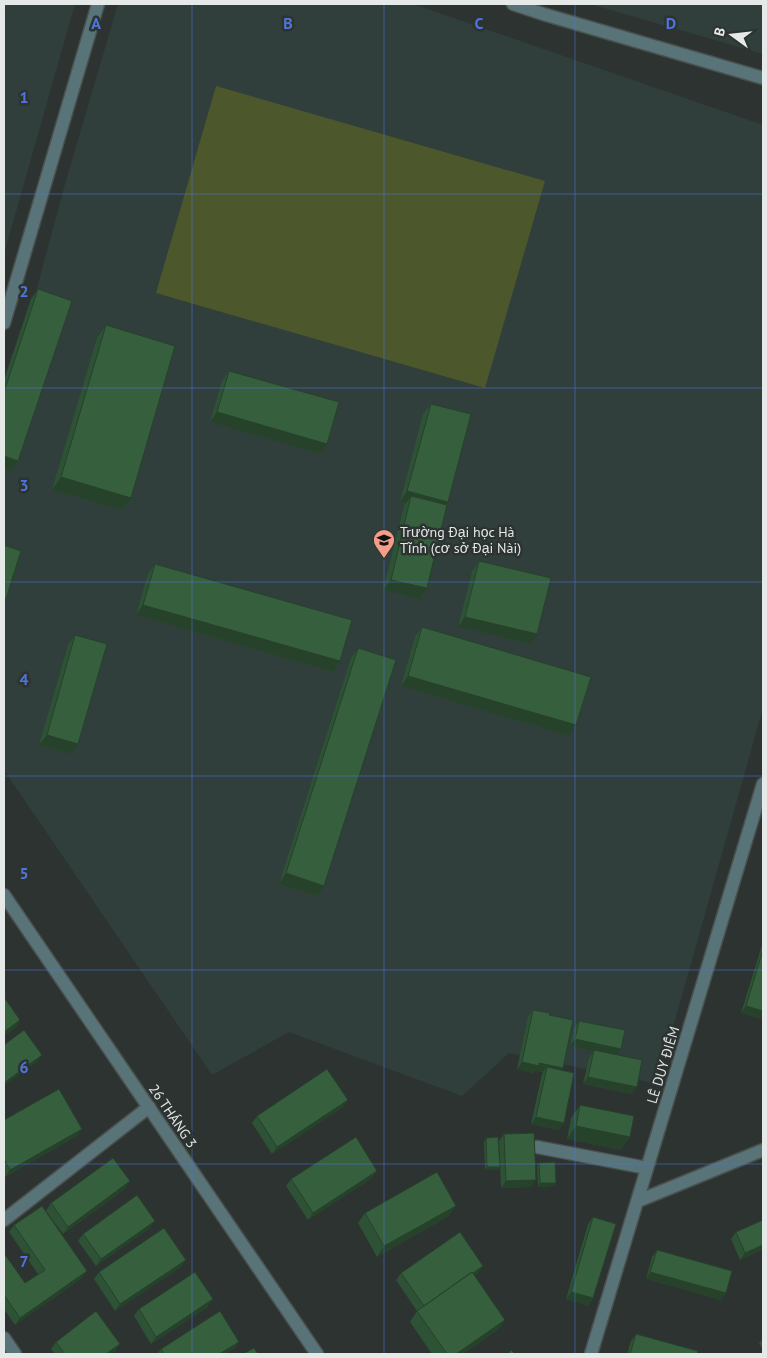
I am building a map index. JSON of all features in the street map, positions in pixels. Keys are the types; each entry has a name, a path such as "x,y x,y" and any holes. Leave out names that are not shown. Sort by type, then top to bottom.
{"street":[{"path":"4,324 98,4"},
{"path":"513,4 763,78"},
{"name":"LÊ DUY ĐIẾM","path":"591,1354 647,1168 758,820 763,784"},
{"name":"26 THÁNG 3","path":"4,895 317,1354"},
{"path":"4,1220 149,1107"},
{"path":"537,1147 647,1168"},
{"path":"638,1201 763,1150"},
{"path":"4,1338 15,1354"}],"shaded area":[{"path":"4,4 75,4 4,254"},
{"name":"Trường Đại học Hà Tĩnh (cơ sở Đại Nài)","path":"118,4 413,4 763,125 763,708 657,1084 509,1053 462,1096 289,1032 212,1075 4,770 4,410 65,184"},
{"path":"590,4 763,4 763,54"}],"green space":[{"path":"216,86 545,181 485,388 156,293"}],"building":[{"path":"38,289 72,301 18,461 4,456 4,392"},
{"path":"106,325 175,346 131,498 61,477"},
{"path":"229,371 339,402 327,444 217,412"},
{"path":"431,404 471,414 448,502 407,491"},
{"path":"411,496 447,505 427,588 391,580"},
{"path":"4,545 21,551 4,605"},
{"path":"479,561 551,578 537,634 465,617"},
{"path":"155,564 352,620 340,661 143,605"},
{"path":"422,627 591,677 576,725 408,676"},
{"path":"75,635 107,644 78,744 47,735"},
{"path":"358,648 396,660 324,886 286,873"},
{"path":"763,950 763,1011 746,1006"},
{"path":"4,997 20,1020 4,1032"},
{"path":"533,1010 573,1020 563,1068 522,1062"},
{"path":"579,1021 625,1030 621,1049 575,1039"},
{"path":"24,1030 42,1055 4,1083 4,1045"},
{"path":"594,1050 642,1060 637,1087 588,1077"},
{"path":"547,1067 574,1073 564,1123 536,1117"},
{"path":"327,1069 348,1100 277,1147 257,1116"},
{"path":"59,1089 82,1129 10,1170 4,1159 4,1120"},
{"path":"580,1105 634,1116 630,1137 576,1126"},
{"path":"534,1133 536,1180 506,1181 504,1134"},
{"path":"356,1137 377,1171 313,1213 291,1179"},
{"path":"498,1137 500,1167 487,1167 486,1138"},
{"path":"113,1158 130,1181 68,1227 51,1203"},
{"path":"555,1162 556,1183 540,1183 539,1163"},
{"path":"437,1172 456,1206 384,1246 365,1213"},
{"path":"137,1195 155,1221 101,1259 83,1234"},
{"path":"42,1206 87,1271 20,1318 4,1295 4,1253 25,1283 45,1270 14,1225"},
{"path":"593,1217 616,1224 593,1298 571,1292"},
{"path":"763,1220 763,1245 745,1253 736,1232"},
{"path":"164,1228 186,1260 120,1304 99,1272"},
{"path":"460,1232 483,1266 424,1306 401,1273"},
{"path":"657,1250 732,1271 726,1293 650,1272"},
{"path":"195,1272 213,1299 156,1337 139,1309"},
{"path":"472,1272 505,1320 456,1354 447,1354 417,1311"},
{"path":"96,1311 120,1344 106,1354 65,1354 56,1342"},
{"path":"220,1311 239,1342 219,1354 164,1354 161,1349"},
{"path":"636,1334 698,1351 697,1354 630,1354"},
{"path":"254,1348 258,1354 243,1354"}],"place":[{"name":"Trường Đại học Hà Tĩnh (cơ sở Đại Nài)","path":"384,559"}]}
